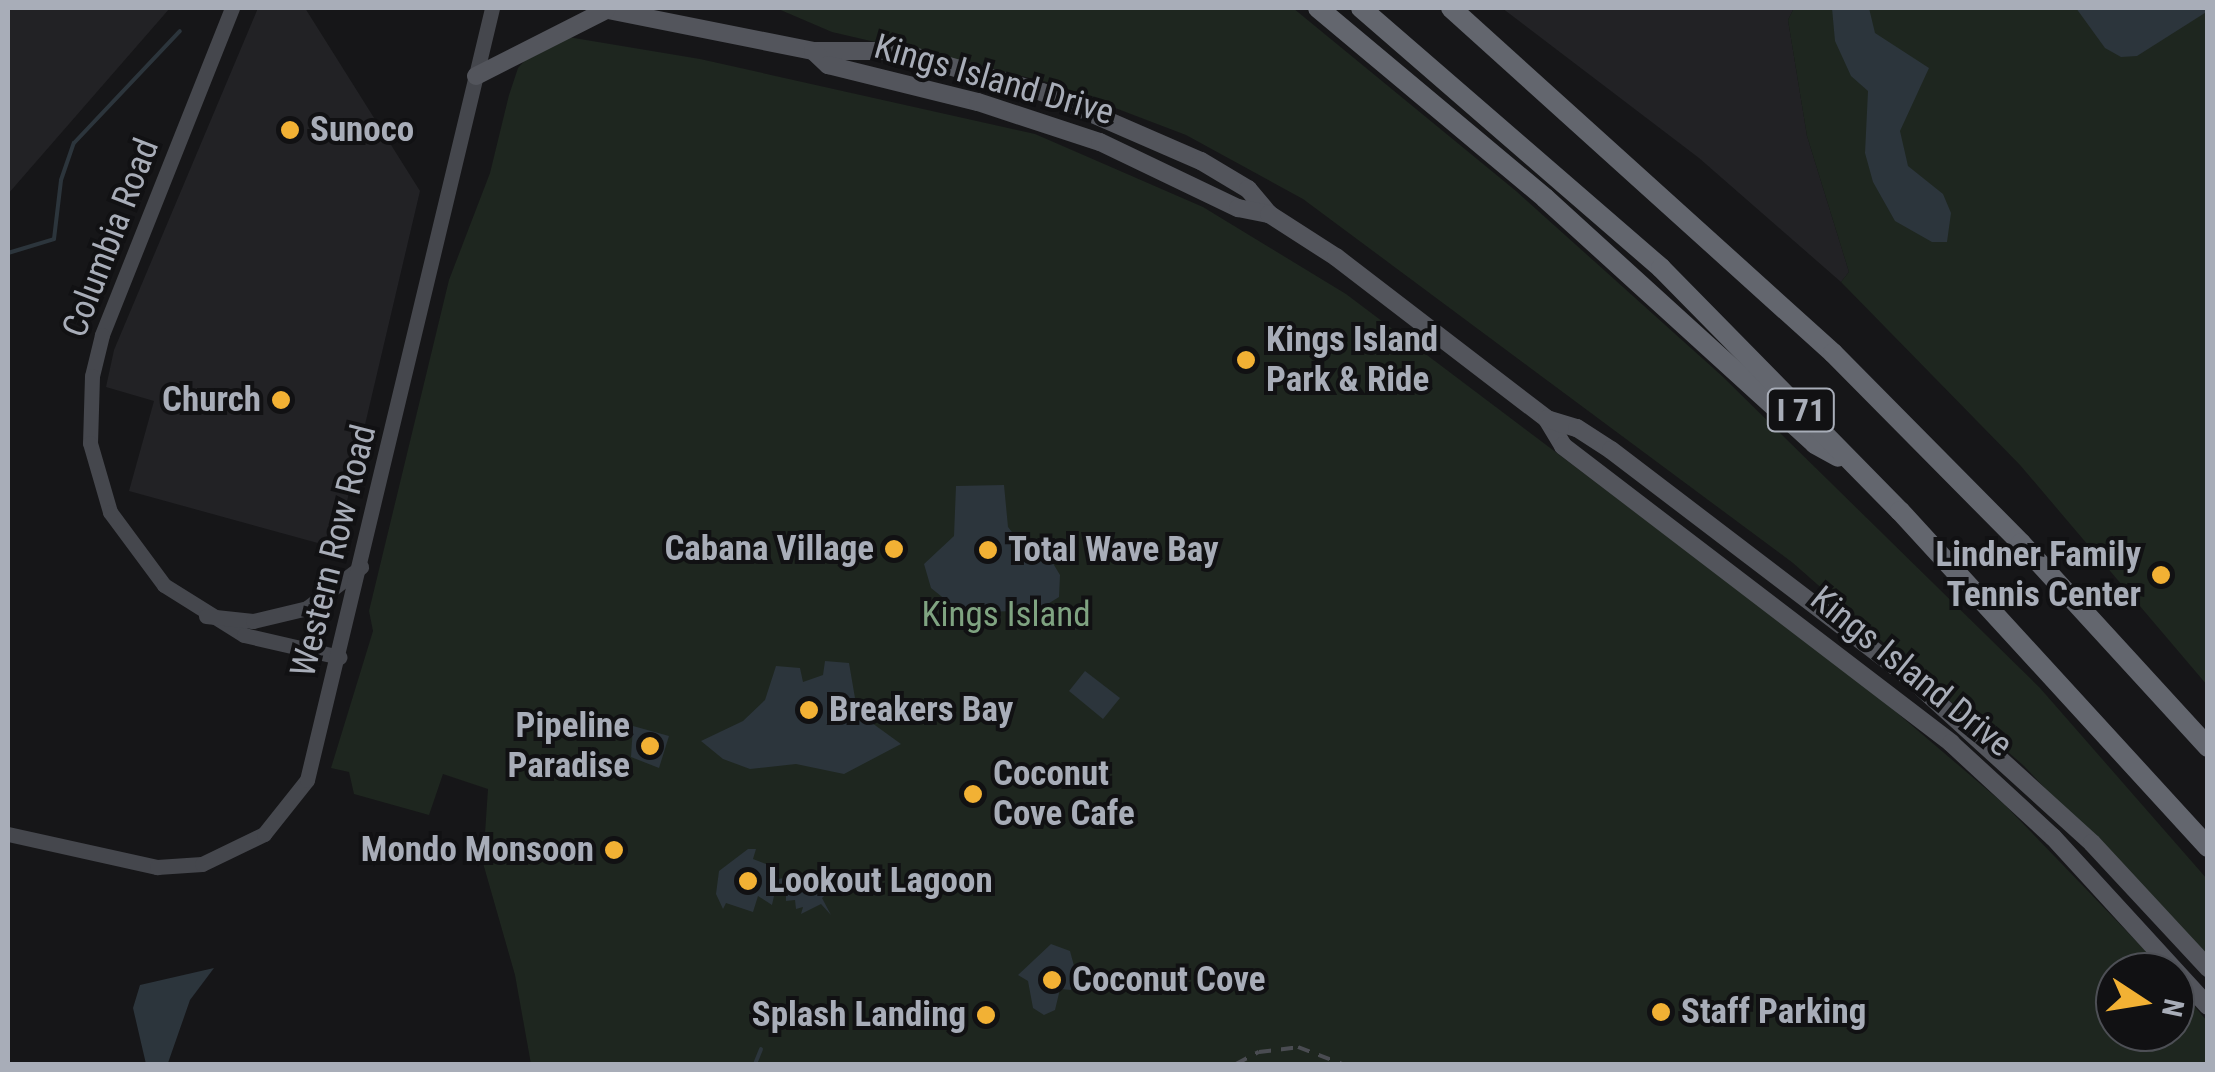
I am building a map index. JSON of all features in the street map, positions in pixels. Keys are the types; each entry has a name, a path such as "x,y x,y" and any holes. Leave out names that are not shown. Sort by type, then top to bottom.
{"highway":[{"path":"1318,8 1545,198 1815,444 1859,469"},
{"name":"I 71","path":"1360,8 1662,268 1859,469 2208,846"},
{"name":"I 71","path":"1451,8 1832,353 2020,543 2208,747"}],"main road":[{"path":"476,76 602,9"},
{"name":"Kings Island Drive","path":"602,9 813,52 871,47 1042,92 1202,161 1248,189 1269,214 1443,336 1547,419 1563,446 1886,689 1979,768 2115,901 2208,1006"},
{"name":"Kings Island Drive","path":"813,52 846,71 1059,127 1238,208 1269,214"},
{"name":"Kings Island Drive","path":"1547,419 1577,428 1611,450 1914,681 2078,829 2208,968"}],"street":[{"name":"Columbia Road","path":"232,8 102,335 90,406 99,485 116,524 150,573 206,616 244,635 339,657"},
{"name":"Western Row Road","path":"8,834 157,867 202,864 245,848 264,834 307,780 492,8"},
{"path":"206,616 253,621 307,608 361,567"}],"shaded area":[{"path":"8,8 170,8 8,194"},
{"path":"258,8 305,8 420,191 336,548 129,491 154,401 106,387 114,350"},
{"path":"1502,8 1794,8 1788,20 1807,136 1849,272 1841,282 1699,158"},
{"path":"1832,8 1869,8 1875,33 1929,68 1900,131 1908,166 1943,194 1951,213 1947,242 1932,242 1895,221 1873,182 1865,153 1868,91 1851,76 1835,41"},
{"path":"2076,8 2208,11 2137,56 2121,57 2105,48"},
{"name":"Total Wave Bay","path":"1004,485 1008,527 1022,545 1051,560 1060,575 1059,597 1038,610 962,613 931,588 924,564 954,536 956,486"},
{"name":"Breakers Bay","path":"825,661 849,663 855,698 872,723 901,744 844,774 796,764 750,769 723,759 701,741 743,721 765,700 776,666 800,668 803,682 823,675"},
{"path":"1085,671 1120,698 1103,719 1069,691"},
{"name":"Pipeline Paradise","path":"633,726 669,736 659,768 631,757"},
{"name":"Lookout Lagoon","path":"748,849 756,849 753,859 774,867 778,879 808,874 827,882 821,888 837,884 822,898 831,915 821,904 801,914 803,907 796,909 795,900 786,901 786,890 776,887 772,905 758,896 753,912 726,903 723,909 716,894 719,871"},
{"name":"Coconut Cove","path":"1051,944 1070,951 1077,977 1071,990 1060,989 1055,1010 1044,1015 1033,1008 1028,981 1018,975"},
{"path":"214,968 190,1000 168,1063 146,1064 133,1008 140,985"}],"green space":[{"path":"776,8 1293,8 1516,191 1722,376 2040,688 2207,879 2207,959 2024,766 1793,563 1303,199 1186,135 1047,82 832,32"},
{"path":"1794,8 2207,8 2207,685 2020,465 1841,282 1849,272 1807,136 1788,20"},
{"name":"Kings Island","path":"568,37 700,59 1035,134 1203,207 1346,294 1862,683 2004,804 2147,952 2095,952 2095,1052 2195,1052 2195,1007 2207,1021 2207,1064 531,1064 515,975 483,863 488,789 443,774 429,815 354,794 349,772 331,768 373,631 369,611 449,280 490,173 518,68 535,49"}],"waterway":[{"path":"8,253 54,239 61,180 74,143 180,31"},
{"path":"755,1064 761,1049"}],"railway":[{"path":"1236,1064 1259,1052 1298,1047 1342,1064"}],"place":[{"name":"Sunoco","path":"290,130"},
{"name":"Kings Island Park & Ride","path":"1246,360"},
{"name":"Church","path":"281,400"},
{"name":"Cabana Village","path":"894,549"},
{"name":"Total Wave Bay","path":"988,550"},
{"name":"Lindner Family Tennis Center","path":"2161,575"},
{"name":"Breakers Bay","path":"809,710"},
{"name":"Pipeline Paradise","path":"650,746"},
{"name":"Coconut Cove Cafe","path":"973,794"},
{"name":"Mondo Monsoon","path":"614,850"},
{"name":"Lookout Lagoon","path":"748,881"},
{"name":"Coconut Cove","path":"1052,980"},
{"name":"Staff Parking","path":"1661,1012"},
{"name":"Splash Landing","path":"986,1015"}]}
